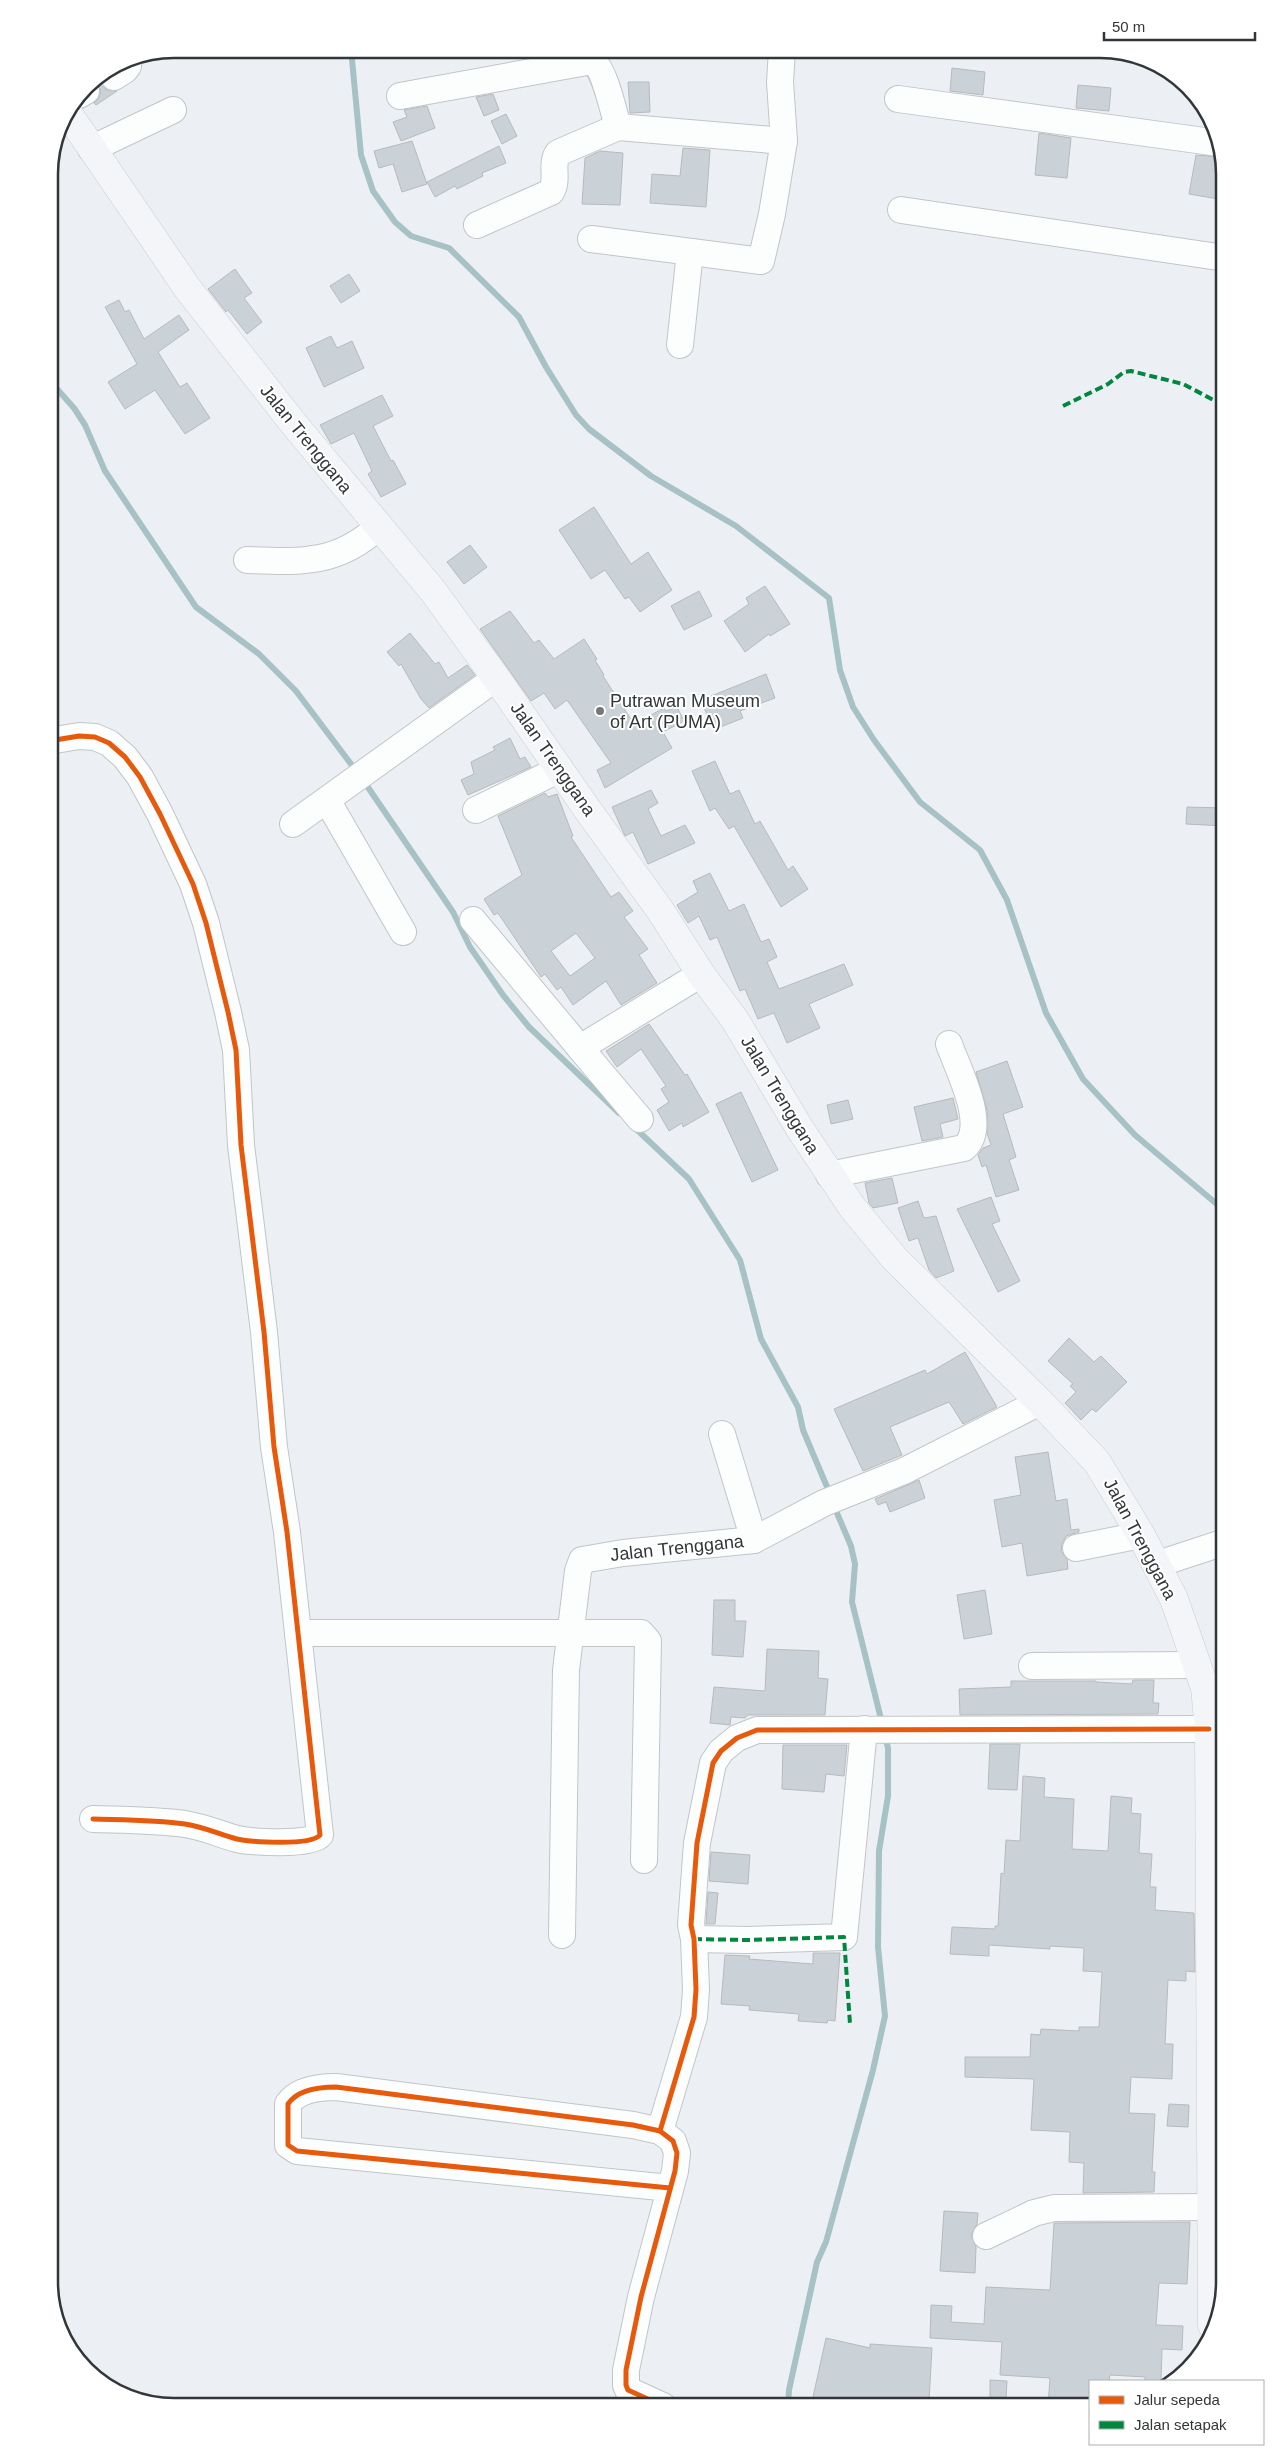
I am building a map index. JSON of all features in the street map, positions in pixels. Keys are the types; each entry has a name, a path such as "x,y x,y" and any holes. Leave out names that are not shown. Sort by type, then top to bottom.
{"main road":[{"name":"Jalan Trenggana","path":"71,118 198,304 293,423 418,572 496,678 660,910 701,974 734,1020 829,1174 874,1235 895,1259 1040,1402 1097,1462 1158,1564 1209,1679 1212,2315"}],"street":[{"path":"591,239 761,261 772,214 784,141 780,82 781,58"},
{"path":"400,96 592,61 597,64 602,75 618,127"},
{"path":"898,99 1212,141"},
{"path":"91,149 173,110"},
{"path":"477,225 551,192 555,184 555,156 558,153 618,127 784,141"},
{"path":"901,210 1216,257"},
{"path":"680,345 690,252"},
{"path":"247,560 292,562 323,558 347,550 365,539 387,536"},
{"path":"293,824 496,678"},
{"path":"58,740 79,736 95,736 109,743 125,757 140,776 160,814 193,884 206,923 236,1050 241,1145 264,1332 274,1447 287,1532 320,1833 318,1838 310,1840 258,1842 238,1839 206,1828 184,1824 93,1819"},
{"path":"476,810 560,769"},
{"path":"327,800 403,932"},
{"path":"473,920 640,1119"},
{"path":"580,1048 701,974"},
{"path":"829,1174 964,1148 971,1142 974,1131 974,1115 949,1044"},
{"name":"Jalan Trenggana","path":"570,1633 578,1571 582,1560 623,1552 754,1540 824,1503 904,1471 1040,1402"},
{"path":"722,1434 754,1540"},
{"path":"1076,1548 1141,1535"},
{"path":"1158,1564 1216,1545"},
{"path":"298,1632 641,1633 648,1641 644,1860"},
{"path":"562,1935 566,1670 570,1633"},
{"path":"1032,1666 1209,1679"},
{"path":"660,2131 694,2016 696,1990 694,1939 691,1925 697,1843 713,1763 721,1751 745,1733 757,1730 864,1729 1209,1729"},
{"path":"694,1939 748,1940 844,1937 864,1729"},
{"path":"643,2398 628,2390 626,2370 641,2297 670,2188 677,2153 673,2141 660,2131 634,2125 336,2087 318,2088 298,2094 288,2104 288,2145 297,2151 670,2188"},
{"path":"986,2236 1034,2213 1054,2208 1210,2207"}],"building":[{"path":"952,68 985,72 983,95 950,91"},
{"path":"628,82 649,82 650,112 630,113"},
{"path":"101,83 107,90 117,91 96,105 94,103 99,98 101,91 98,85"},
{"path":"1078,85 1111,88 1109,111 1076,108"},
{"path":"493,94 499,110 484,116 476,97"},
{"path":"427,106 435,128 401,141 393,122 407,117 404,110"},
{"path":"506,114 517,136 502,144 491,121"},
{"path":"1039,133 1071,138 1067,178 1035,175"},
{"path":"412,141 427,184 402,192 393,164 379,168 374,151"},
{"path":"499,146 506,163 482,173 483,176 457,189 455,186 435,197 427,182"},
{"path":"683,148 710,150 706,207 650,203 652,174 680,176"},
{"path":"600,151 623,153 620,205 582,204 585,158"},
{"path":"1196,155 1216,157 1216,199 1189,194"},
{"path":"235,269 252,293 244,298 262,322 247,334 208,289"},
{"path":"349,274 360,291 341,303 330,286"},
{"path":"119,300 125,312 129,310 144,339 179,315 189,330 158,352 180,387 187,383 210,418 185,434 155,390 125,409 108,382 137,364 105,307"},
{"path":"331,336 337,348 352,341 364,368 324,387 306,348"},
{"path":"382,395 393,416 373,426 391,461 393,460 406,484 381,497 368,474 372,471 354,433 331,444 320,425"},
{"path":"594,507 631,564 648,552 672,590 640,612 629,597 625,599 605,570 591,579 559,530"},
{"path":"470,545 487,567 464,584 447,562"},
{"path":"765,586 790,624 770,636 769,634 745,652 724,621 749,604 746,598"},
{"path":"699,591 712,616 684,630 671,606"},
{"path":"510,611 534,643 539,640 554,659 584,639 597,659 595,660 603,676 634,724 664,708 666,711 677,707 684,721 663,732 672,748 605,788 597,770 611,763 567,700 555,709 544,693 531,701 480,629"},
{"path":"410,633 435,664 439,662 448,678 467,665 475,675 429,708 421,699 401,664 399,666 387,652"},
{"path":"766,674 775,698 740,711 743,718 713,730 701,700"},
{"path":"510,738 520,759 525,757 531,767 468,795 461,780 474,774 471,762 495,750 493,747"},
{"path":"715,761 730,794 739,790 755,824 760,821 788,870 793,866 808,889 781,907 734,826 729,829 715,808 710,811 692,771"},
{"path":"651,790 658,803 648,809 661,836 685,825 695,843 648,864 633,832 625,836 612,807"},
{"path":"545,793 548,797 557,794 573,836 571,837 611,897 619,892 633,911 624,917 648,949 639,955 657,983 621,1005 606,981 573,1005 561,987 557,990 545,974 541,977 498,913 494,915 484,899 522,875 498,816","holes":["576,933 595,958 570,976 551,951"]},
{"path":"1187,807 1216,808 1216,826 1186,824"},
{"path":"710,873 729,911 744,904 761,942 769,939 777,957 767,962 779,989 844,964 853,985 809,1004 820,1028 787,1043 774,1013 758,1019 745,989 740,991 717,937 710,940 699,916 688,923 677,905 698,892 693,881"},
{"path":"649,1024 685,1075 687,1074 709,1112 683,1127 682,1123 669,1131 657,1110 669,1102 661,1089 666,1086 641,1049 617,1067 606,1051"},
{"path":"1007,1061 1023,1107 1003,1114 1016,1157 1009,1160 1019,1190 996,1197 986,1165 982,1167 978,1155 983,1148 991,1145 987,1133 987,1110 976,1072"},
{"path":"741,1092 778,1170 752,1182 716,1104"},
{"path":"953,1098 958,1119 940,1124 943,1137 922,1141 914,1107"},
{"path":"848,1100 853,1119 831,1124 827,1105"},
{"path":"892,1178 898,1203 873,1208 869,1203 865,1183"},
{"path":"991,1197 1000,1221 992,1224 1020,1281 998,1292 957,1209"},
{"path":"918,1201 924,1218 936,1216 954,1271 936,1278 929,1270 918,1238 909,1241 898,1208"},
{"path":"1069,1338 1094,1362 1101,1356 1127,1382 1096,1412 1092,1409 1081,1420 1065,1403 1076,1392 1070,1386 1073,1384 1048,1361"},
{"path":"965,1352 997,1407 963,1424 949,1402 890,1427 902,1455 863,1471 834,1409 925,1370 927,1374"},
{"path":"1048,1452 1056,1501 1067,1499 1071,1530 1079,1529 1079,1532 1066,1536 1062,1544 1061,1551 1067,1559 1068,1569 1027,1576 1022,1543 1002,1547 994,1500 1021,1495 1015,1457"},
{"path":"919,1480 925,1498 890,1512 886,1502 878,1505 875,1499"},
{"path":"985,1590 992,1634 964,1639 957,1595"},
{"path":"714,1600 735,1600 735,1621 746,1621 743,1657 712,1655"},
{"path":"767,1649 819,1651 818,1678 828,1679 825,1715 748,1715 745,1718 731,1717 730,1725 710,1723 714,1687 765,1691"},
{"path":"1133,1680 1154,1680 1153,1703 1159,1703 1158,1714 960,1715 959,1689 1011,1687 1011,1681 1096,1681 1132,1684"},
{"path":"990,1744 1020,1744 1017,1790 988,1789"},
{"path":"783,1745 847,1745 844,1776 826,1774 824,1792 782,1789"},
{"path":"1023,1776 1045,1778 1044,1797 1074,1799 1072,1849 1108,1851 1111,1796 1132,1798 1131,1813 1141,1814 1139,1853 1152,1854 1150,1887 1156,1887 1155,1910 1194,1913 1195,1972 1186,1971 1186,1981 1168,1980 1165,2044 1173,2044 1172,2079 1131,2077 1129,2113 1155,2114 1152,2172 1155,2172 1154,2192 1083,2193 1084,2163 1069,2162 1070,2132 1031,2130 1034,2079 965,2077 965,2057 1030,2057 1031,2034 1040,2035 1041,2029 1079,2031 1079,2027 1099,2027 1102,1972 1083,1971 1084,1948 1050,1946 1050,1949 989,1945 989,1956 950,1954 952,1927 995,1929 995,1926 998,1926 1001,1873 1004,1874 1006,1840 1020,1841"},
{"path":"711,1852 750,1855 748,1884 709,1881"},
{"path":"708,1892 718,1893 715,1924 706,1924"},
{"path":"813,1953 840,1953 835,2021 828,2020 827,2023 798,2021 799,2014 749,2010 750,2006 721,2004 725,1955 750,1956 749,1959 813,1964"},
{"path":"1169,2104 1189,2105 1188,2127 1167,2126"},
{"path":"944,2211 978,2213 977,2224 971,2235 976,2247 975,2273 940,2271"},
{"path":"1190,2222 1187,2284 1159,2283 1156,2325 1183,2326 1182,2350 1162,2349 1161,2380 1145,2380 1145,2377 1110,2375 1109,2380 1089,2380 1089,2398 1049,2398 1050,2378 1000,2375 1002,2342 930,2338 931,2305 952,2306 951,2322 984,2324 986,2287 1050,2290 1054,2223"},
{"path":"826,2338 870,2348 870,2344 932,2348 929,2398 813,2398"},
{"path":"990,2380 1007,2381 1006,2398 990,2398"}],"waterway":[{"path":"352,58 361,155 373,191 395,222 411,236 449,248 519,317 546,367 576,415 589,429 651,476 736,526 829,598 840,670 853,707 874,740 920,802 980,850 1007,900 1046,1013 1083,1079 1135,1135 1216,1203"},
{"path":"58,390 74,408 85,425 105,471 196,607 259,654 296,691 357,772"},
{"path":"363,780 453,912 470,947 503,995 529,1027 619,1113"},
{"path":"633,1126 689,1179 740,1260 761,1339 798,1407 803,1430 830,1494"},
{"path":"834,1506 851,1546 855,1564 852,1602 882,1723"},
{"path":"789,2398 817,2262 826,2242 873,2070 885,2016 878,1947 879,1851 888,1796 888,1748 885,1736"}],"marked path":[{"path":"1063,406 1108,384 1124,372 1131,371 1183,384 1216,401"},
{"path":"694,1939 747,1940 844,1937 850,2024"}],"cycle path":[{"path":"58,740 79,736 95,737 109,743 125,757 140,777 193,884 206,923 228,1012 236,1050 241,1145 264,1332 274,1447 287,1532 320,1835 305,1841 255,1841 237,1839 185,1824 93,1819"},
{"path":"660,2131 694,2017 696,1990 694,1939 691,1925 697,1843 713,1763 721,1751 737,1738 757,1730 1209,1729"},
{"path":"644,2398 628,2390 626,2370 641,2297 675,2171 677,2153 673,2141 660,2131 633,2125 336,2087 316,2088 303,2092 288,2104 288,2145 297,2151 670,2188"}],"place":[{"name":"Putrawan Museum of Art (PUMA)","path":"600,711"}]}
